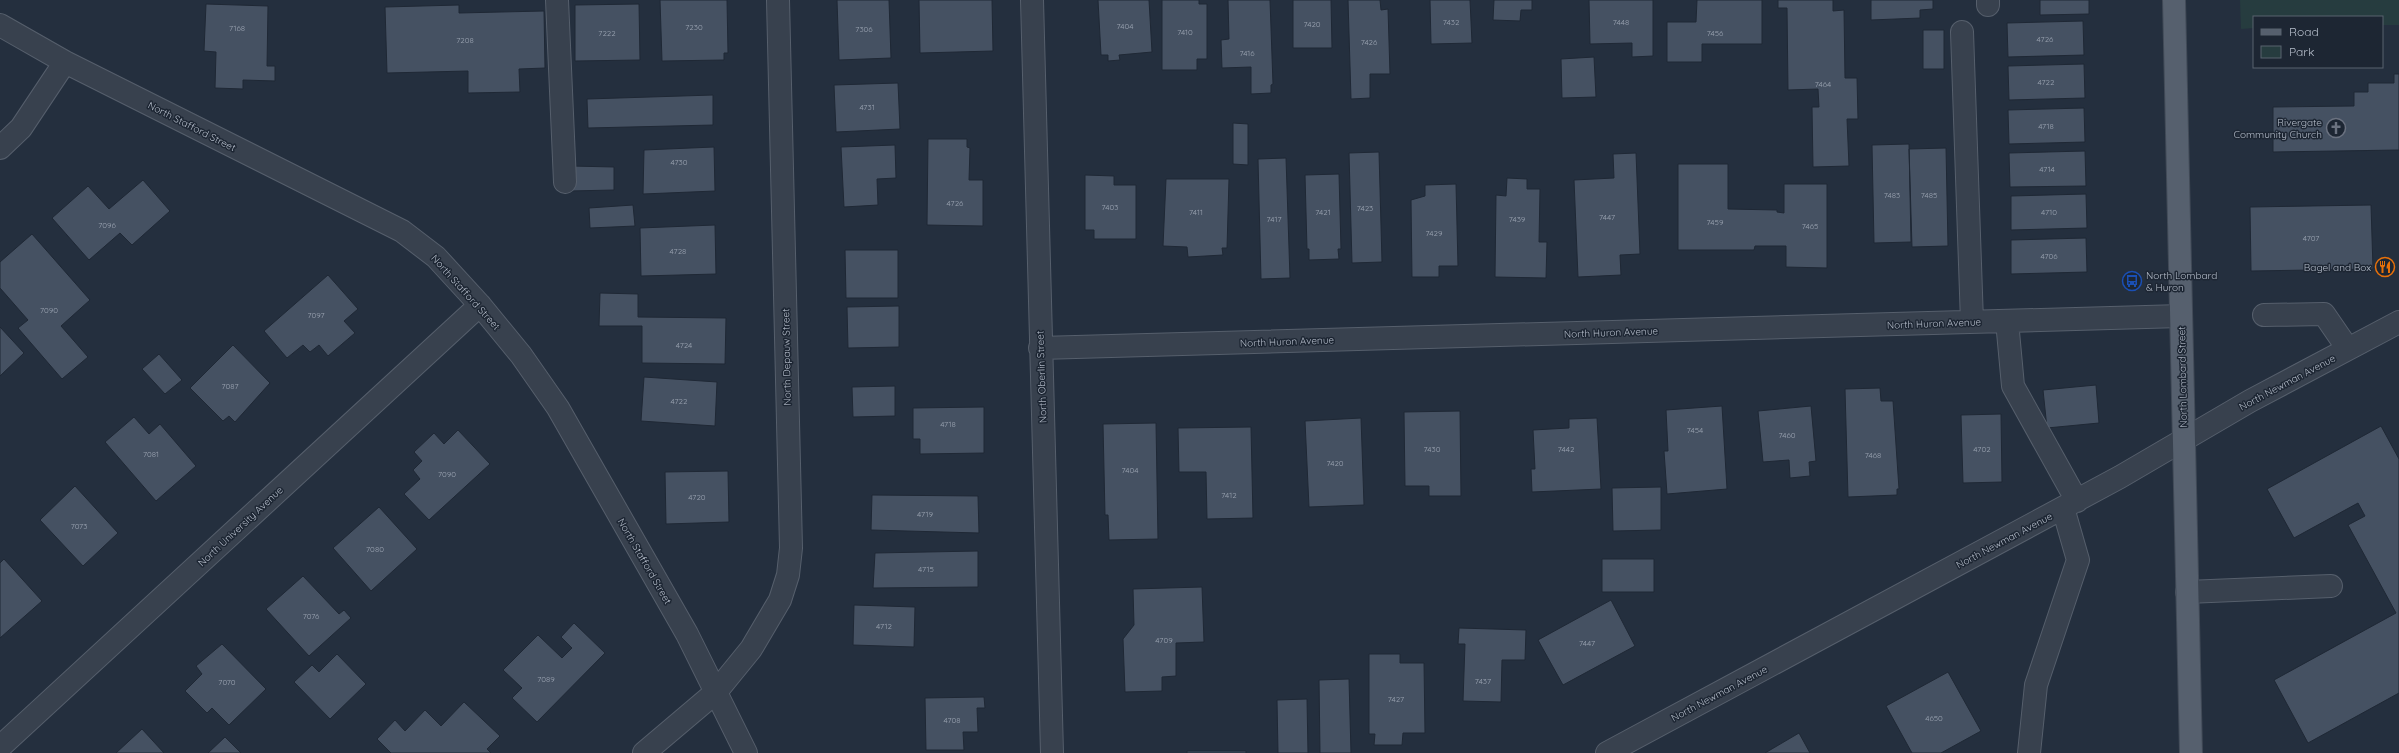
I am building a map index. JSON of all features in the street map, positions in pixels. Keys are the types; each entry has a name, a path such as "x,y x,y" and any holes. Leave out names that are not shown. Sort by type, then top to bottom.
{"main road":[{"name":"North Lombard Street","path":"2174,0 2191,753"}],"street":[{"path":"557,0 564,182"},
{"name":"North Depauw Street","path":"644,753 716,692 751,649 780,600 788,575 790,540 778,0"},
{"name":"North Oberlin Street","path":"1032,0 1040,348 1052,753"},
{"name":"North Stafford Street","path":"0,25 65,62 402,231 436,257 480,304 521,355 558,408 687,634 746,753"},
{"path":"1962,32 1972,322"},
{"path":"0,148 21,128 65,62"},
{"name":"North University Avenue","path":"0,747 480,304"},
{"path":"2264,315 2324,314 2348,349"},
{"name":"North Huron Avenue","path":"1040,348 2181,316"},
{"path":"2007,321 2013,386 2070,504 2078,560 2036,685 2029,753"},
{"name":"North Newman Avenue","path":"1607,753 2070,504 2250,401 2399,322"},
{"path":"2187,592 2331,586"}],"green space":[{"path":"2240,0 2399,0 2399,25 2383,25 2383,16 2253,16 2253,28 2241,29"}],"building":[{"path":"660,0 727,0 728,53 724,53 724,60 662,61"},
{"path":"837,0 889,0 891,58 839,60"},
{"path":"919,0 992,0 993,51 920,53"},
{"path":"1098,0 1149,0 1152,52 1119,55 1120,60 1108,61 1108,55 1101,55"},
{"path":"1162,0 1199,0 1199,4 1207,4 1207,59 1197,59 1197,70 1162,70"},
{"path":"1228,0 1270,0 1273,84 1271,85 1271,93 1251,94 1251,67 1222,68 1221,40 1229,39"},
{"path":"1293,0 1331,0 1332,48 1293,48"},
{"path":"1348,0 1380,0 1381,10 1388,9 1390,74 1370,74 1370,98 1351,99"},
{"path":"1430,0 1470,0 1472,43 1431,44"},
{"path":"1494,0 1532,0 1532,10 1521,10 1520,21 1493,20"},
{"path":"1589,0 1653,0 1653,56 1632,57 1632,43 1590,44"},
{"path":"1697,0 1762,0 1762,44 1702,44 1702,62 1667,62 1667,22 1696,22"},
{"path":"1778,0 1833,0 1833,11 1844,10 1845,78 1857,78 1858,119 1847,119 1849,166 1813,167 1812,107 1819,107 1818,89 1788,90 1787,8 1778,8"},
{"path":"1871,0 1933,0 1933,9 1920,10 1920,18 1871,20"},
{"path":"2040,0 2089,0 2089,14 2040,15"},
{"path":"206,4 268,6 267,66 275,66 275,81 243,80 243,89 215,88 216,52 204,51"},
{"path":"639,4 640,60 575,61 575,5"},
{"path":"459,5 459,13 544,11 545,68 519,69 520,92 468,93 468,71 387,73 385,7"},
{"path":"2083,21 2084,55 2008,57 2007,23"},
{"path":"1923,30 1944,30 1944,69 1923,69"},
{"path":"1594,57 1596,97 1562,98 1561,59"},
{"path":"2084,64 2085,98 2009,100 2008,66"},
{"name":"Rivergate Community Church","path":"2394,74 2399,74 2399,150 2273,152 2273,107 2354,106 2354,92 2368,92 2368,83 2394,83"},
{"path":"898,83 900,129 836,132 834,85"},
{"path":"713,95 713,125 588,128 587,99"},
{"path":"2084,108 2085,142 2009,144 2008,110"},
{"path":"1233,123 1248,124 1248,165 1233,164"},
{"path":"928,139 967,139 967,147 970,148 969,180 983,180 983,226 927,225"},
{"path":"1909,144 1911,242 1874,243 1872,145"},
{"path":"895,145 896,178 877,179 878,205 844,207 841,147"},
{"path":"714,147 715,191 643,194 644,150"},
{"path":"1946,148 1948,246 1912,247 1909,149"},
{"path":"2085,151 2086,186 2010,187 2009,153"},
{"path":"1379,152 1382,262 1352,263 1349,153"},
{"path":"1636,153 1640,254 1620,255 1621,275 1578,277 1574,180 1614,178 1613,154"},
{"path":"1286,158 1290,278 1261,279 1258,159"},
{"path":"1678,164 1728,164 1728,209 1777,210 1777,212 1784,213 1784,184 1827,184 1827,268 1786,267 1786,246 1755,246 1754,250 1678,250"},
{"path":"571,166 614,167 614,190 570,191"},
{"path":"1339,174 1341,249 1338,249 1339,259 1309,260 1309,249 1307,249 1305,175"},
{"path":"1085,175 1114,176 1114,185 1136,185 1136,239 1094,239 1094,230 1085,230"},
{"path":"1507,178 1527,179 1527,189 1540,189 1539,242 1547,242 1546,278 1495,277 1496,195 1506,196"},
{"path":"1166,179 1229,179 1227,248 1222,248 1223,255 1188,257 1187,247 1163,246"},
{"path":"143,180 170,211 132,245 120,233 89,260 52,218 88,186 109,209"},
{"path":"1456,184 1458,266 1439,266 1439,277 1412,277 1411,200 1425,196 1425,185"},
{"path":"2086,194 2087,228 2011,230 2011,196"},
{"path":"633,205 635,226 590,228 589,208"},
{"path":"2371,205 2373,269 2251,271 2250,207"},
{"path":"715,225 716,274 641,276 640,228"},
{"path":"32,234 90,300 61,326 88,357 62,379 18,328 28,320 0,288 0,262"},
{"path":"2086,238 2087,272 2011,274 2011,240"},
{"path":"845,250 898,250 898,298 846,298"},
{"path":"328,275 358,309 344,321 355,333 328,356 319,345 310,352 303,345 287,358 264,331"},
{"path":"600,293 638,294 638,317 726,318 725,364 642,363 642,326 599,326"},
{"path":"899,306 899,347 848,348 847,307"},
{"path":"0,327 24,353 0,376"},
{"path":"233,345 270,383 235,422 229,416 223,421 190,388"},
{"path":"159,354 182,380 165,394 142,369"},
{"path":"644,377 717,382 715,426 641,421"},
{"path":"2096,385 2099,423 2047,428 2043,390"},
{"path":"895,386 895,416 853,417 852,387"},
{"path":"1880,388 1881,401 1893,401 1899,489 1897,489 1897,495 1848,497 1845,389"},
{"path":"1722,406 1727,489 1667,494 1664,451 1668,451 1666,410"},
{"path":"1811,406 1816,461 1809,462 1810,476 1790,478 1789,460 1763,462 1758,411"},
{"path":"984,407 984,453 920,454 920,439 913,439 913,408"},
{"path":"1460,411 1461,496 1429,496 1429,486 1405,486 1404,412"},
{"path":"2001,414 2002,482 1963,483 1961,415"},
{"path":"134,417 149,434 160,424 196,466 156,501 105,442"},
{"path":"1361,418 1364,505 1309,507 1305,421"},
{"path":"1597,418 1601,489 1532,492 1531,469 1535,469 1533,430 1569,428 1569,419"},
{"path":"1156,423 1158,539 1109,540 1108,515 1105,515 1103,424"},
{"path":"2381,426 2399,459 2399,693 2308,743 2274,680 2396,613 2348,525 2365,516 2358,503 2294,538 2267,489"},
{"path":"1251,427 1253,518 1207,519 1206,472 1179,472 1178,428"},
{"path":"458,430 490,464 429,520 404,494 420,479 413,470 422,461 414,452 434,433 444,444"},
{"path":"728,471 729,522 666,524 665,472"},
{"path":"75,486 118,533 83,566 40,520"},
{"path":"1661,487 1661,530 1613,531 1612,488"},
{"path":"872,495 978,496 979,533 871,530"},
{"path":"379,507 417,549 371,591 333,548"},
{"path":"978,551 978,587 873,588 875,553"},
{"path":"4,559 42,601 0,638 0,563"},
{"path":"1602,559 1654,559 1654,592 1602,592"},
{"path":"303,576 339,614 344,610 351,618 309,656 266,609"},
{"path":"1202,587 1204,642 1176,643 1176,676 1162,677 1162,691 1125,692 1123,639 1134,625 1133,589"},
{"path":"1611,600 1635,646 1563,685 1538,640"},
{"path":"854,605 915,607 914,647 853,645"},
{"path":"574,623 605,653 537,722 512,698 522,688 503,670 538,635 562,658 572,648 561,637"},
{"path":"1459,628 1526,630 1525,660 1502,660 1501,702 1463,701 1465,644 1458,644"},
{"path":"222,644 266,689 229,725 212,708 207,713 185,691 202,674 196,666"},
{"path":"337,654 366,684 330,719 294,682 312,665 319,672"},
{"path":"1369,654 1400,654 1400,663 1424,663 1425,733 1403,733 1402,745 1374,745 1375,734 1369,734"},
{"path":"1948,672 1981,731 1941,753 1912,753 1886,706"},
{"path":"1349,679 1351,753 1320,753 1319,680"},
{"path":"984,697 985,708 977,708 978,732 963,732 964,750 926,750 925,698"},
{"path":"1307,699 1308,753 1278,753 1277,700"},
{"path":"464,702 500,736 487,749 491,753 391,753 377,739 395,720 405,731 425,710 441,726"},
{"path":"142,729 164,753 116,753"},
{"path":"1799,733 1810,753 1765,753"},
{"path":"225,737 241,753 208,753"},
{"path":"1187,751 1246,751 1246,753 1187,753"}],"place":[{"name":"Rivergate Community Church","path":"2336,128"},
{"name":"Bagel and Box","path":"2385,267"},
{"name":"North Lombard & Huron","path":"2132,281"}]}
